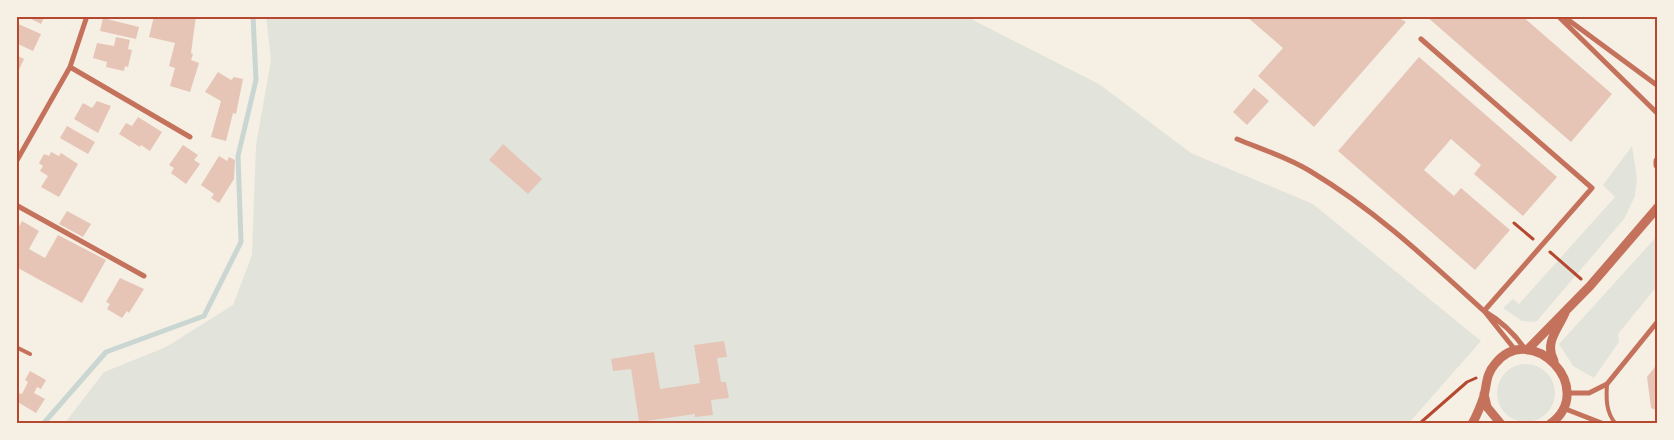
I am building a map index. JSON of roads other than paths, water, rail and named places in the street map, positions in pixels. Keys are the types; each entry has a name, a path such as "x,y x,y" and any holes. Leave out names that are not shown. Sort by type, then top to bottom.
{"street":[{"path":"16,162 70,67 87,16"},
{"path":"1558,16 1658,114"},
{"path":"1564,16 1658,86"},
{"path":"1421,39 1592,188 1484,311"},
{"path":"70,67 190,137"},
{"path":"1237,139 1308,170 1356,201 1394,230 1484,311 1497,318 1519,340 1523,350"},
{"path":"1658,160 1658,165"},
{"path":"16,205 144,276"},
{"path":"1472,424 1484,394 1485,382 1496,362 1523,350 1566,311 1658,207"},
{"path":"1484,311 1492,323 1523,350 1538,352 1556,364"},
{"path":"1550,424 1563,408 1566,393 1562,372 1556,364 1550,349 1551,341 1566,311"},
{"path":"1566,393 1589,393 1607,384 1658,321"},
{"path":"1484,394 1487,407 1501,424"},
{"path":"1563,408 1604,424"}],"lane":[{"path":"16,347 30,354"},
{"path":"1607,384 1607,406 1610,417 1616,424"}],"waterway":[{"path":"43,424 106,352 204,316 241,242 238,156 256,80 253,16"}]}
